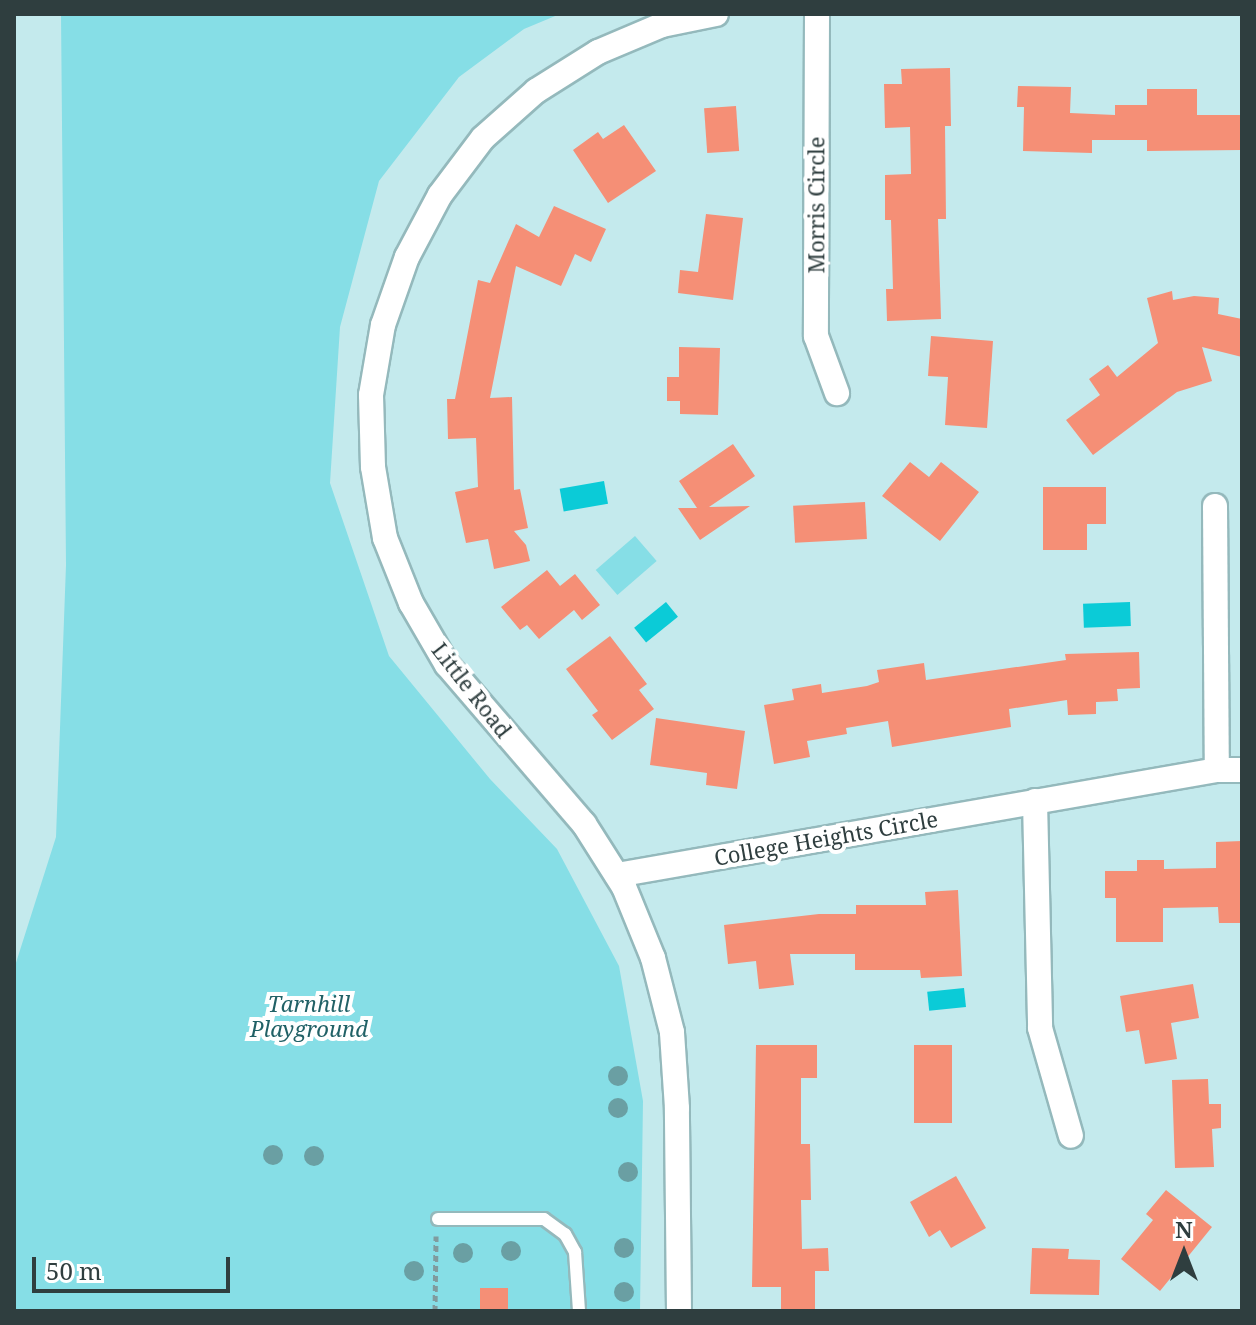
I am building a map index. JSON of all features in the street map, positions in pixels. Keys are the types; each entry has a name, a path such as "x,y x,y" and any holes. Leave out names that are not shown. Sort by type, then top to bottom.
{"street":[{"name":"Little Road","path":"679,1311 677,1108 672,1032 653,958 617,875 584,824 447,665 411,603 385,538 373,467 371,395 383,325 407,257 440,195 483,138 536,91 598,52 662,25 716,14"},
{"name":"Morris Circle","path":"817,14 816,336 837,393"},
{"path":"1215,506 1217,770"},
{"name":"College Heights Circle","path":"617,875 1217,770 1242,770"},
{"path":"1035,801 1039,1017 1045,1050 1071,1136"}],"lane":[{"path":"438,1219 544,1219 555,1226 565,1234 575,1252 579,1311"}],"path":[{"path":"435,1311 438,1219"}],"green space":[{"name":"Tarnhill Playground","path":"61,14 560,14 524,29 459,77 379,181 340,327 330,483 389,656 490,779 557,849 619,966 643,1101 640,1311 14,1311 14,969 56,837 66,565"},
{"path":"635,536 657,561 617,595 596,570"}],"shaded area":[{"path":"604,481 608,504 564,511 560,489"},
{"path":"666,602 678,617 646,643 634,628"},
{"path":"1130,602 1131,626 1084,628 1083,604"},
{"path":"964,988 966,1007 929,1011 927,992"}],"building":[{"path":"950,68 951,126 945,126 946,219 938,219 941,319 887,321 886,289 893,289 891,220 885,220 885,175 911,174 910,127 885,128 884,84 902,84 901,69"},
{"path":"1018,86 1071,87 1070,113 1115,115 1115,105 1147,105 1147,89 1197,89 1197,115 1242,115 1242,150 1147,151 1147,140 1092,140 1092,153 1023,151 1024,107 1017,107"},
{"path":"736,106 739,151 707,153 704,108"},
{"path":"624,125 656,171 608,203 573,150 598,132 603,139"},
{"path":"554,206 606,229 591,262 575,254 561,286 516,266 490,398 512,397 514,490 520,489 528,528 514,531 526,545 530,561 494,569 488,539 466,543 455,492 478,487 476,438 448,439 447,399 455,399 478,280 490,283 516,224 539,237"},
{"path":"706,214 743,218 733,300 678,293 680,270 698,272"},
{"path":"1172,291 1173,300 1194,296 1219,298 1218,314 1242,319 1242,357 1202,347 1212,381 1177,392 1093,455 1066,420 1100,395 1089,379 1108,365 1117,377 1158,343 1147,298"},
{"path":"931,336 993,341 987,428 945,425 948,377 928,376"},
{"path":"679,347 720,348 718,415 680,414 680,401 667,401 667,377 679,377"},
{"path":"733,444 755,476 709,507 750,506 700,540 678,508 697,508 679,481"},
{"path":"910,462 929,477 941,462 979,492 940,541 882,496"},
{"path":"1043,487 1106,487 1106,524 1087,524 1087,550 1043,550"},
{"path":"865,502 867,539 795,543 793,506"},
{"path":"547,570 560,586 575,574 600,605 582,620 574,610 539,639 527,625 520,630 501,607"},
{"path":"610,636 647,684 639,690 654,709 612,740 592,715 598,711 566,669"},
{"path":"1139,652 1140,688 1117,689 1118,701 1096,702 1096,714 1068,715 1067,700 1009,709 1011,727 892,747 888,721 846,728 847,734 807,741 810,757 774,764 764,705 794,700 792,689 821,684 822,693 867,686 879,682 877,670 924,663 926,680 1066,660 1065,654"},
{"path":"656,718 745,731 737,789 706,785 707,773 650,765"},
{"path":"1242,841 1242,923 1219,923 1218,907 1163,908 1163,942 1116,942 1116,898 1105,898 1105,871 1137,871 1137,860 1164,860 1164,869 1216,868 1216,842"},
{"path":"958,890 962,976 921,978 920,970 855,970 855,954 790,954 794,985 759,989 756,961 728,964 724,925 819,914 856,914 856,905 926,905 925,892"},
{"path":"1193,984 1199,1018 1171,1023 1177,1059 1145,1064 1139,1030 1126,1032 1120,996"},
{"path":"756,1045 817,1045 817,1078 801,1078 801,1144 810,1144 811,1200 801,1200 802,1249 828,1248 829,1271 815,1271 815,1311 781,1311 781,1287 752,1287"},
{"path":"914,1045 952,1045 952,1123 914,1123"},
{"path":"1208,1079 1209,1104 1221,1104 1221,1128 1212,1129 1214,1167 1175,1168 1172,1080"},
{"path":"956,1176 986,1228 951,1248 940,1230 929,1237 910,1202"},
{"path":"1166,1190 1212,1227 1160,1291 1121,1259 1153,1220 1146,1214"},
{"path":"1032,1248 1069,1249 1068,1259 1100,1260 1099,1295 1030,1294"},
{"path":"480,1288 508,1288 508,1311 480,1311"}]}
